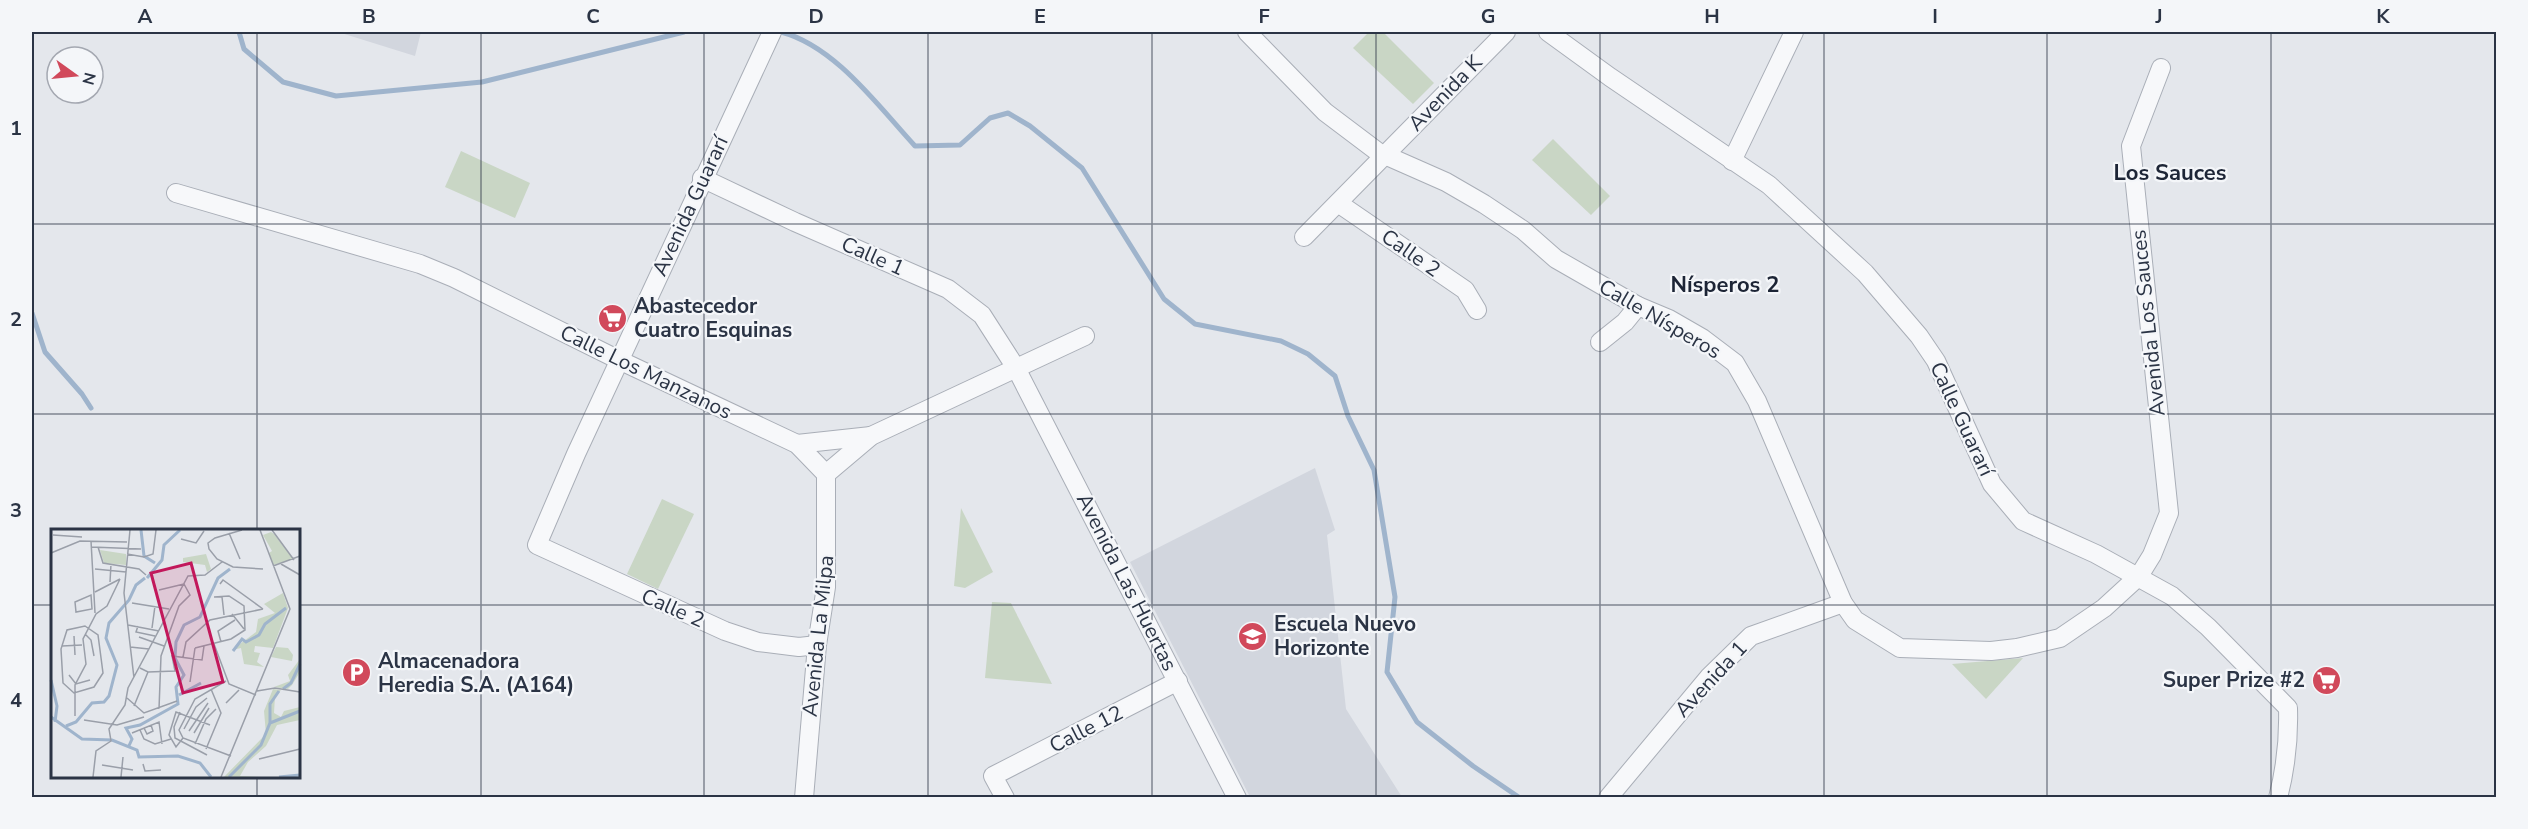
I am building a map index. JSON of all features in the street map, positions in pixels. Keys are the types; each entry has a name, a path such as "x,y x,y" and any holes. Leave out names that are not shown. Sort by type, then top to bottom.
{"street":[{"name":"Calle Nísperos","path":"1247,32 1325,112 1353,135 1385,155 1446,182 1484,204 1523,230 1556,259 1638,306 1669,319 1702,338 1735,363 1757,402 1843,603 1855,620 1900,648 1991,651 2018,648 2060,638 2104,608 2139,576"},
{"name":"Avenida K","path":"1304,237 1506,32"},
{"name":"Calle Guararí","path":"1548,32 1769,185 1865,273 1919,336 1936,361 1992,483 2023,521 2139,576 2172,596 2208,627 2288,708 2289,738 2286,767 2278,798"},
{"path":"1732,161 1794,32"},
{"name":"Avenida Guararí","path":"537,545 702,178 768,39"},
{"name":"Avenida Los Sauces","path":"2139,576 2152,555 2169,513 2131,146 2161,68"},
{"name":"Calle 1","path":"702,178 795,222 948,289 982,315 1016,368"},
{"name":"Calle Los Manzanos","path":"176,193 420,264 454,278 619,360 797,444 826,474"},
{"name":"Calle 2","path":"1338,202 1465,290 1477,310"},
{"path":"1600,342 1625,322 1638,306"},
{"path":"826,474 871,436 1084,336"},
{"name":"Avenida Las Huertas","path":"1016,368 1237,798"},
{"path":"797,444 871,436"},
{"name":"Avenida La Milpa","path":"804,798 817,645 826,587 826,474"},
{"name":"Calle 2","path":"537,545 725,631 758,642 799,646 817,645"},
{"name":"Avenida 1","path":"1608,798 1709,677 1751,636 1843,603"},
{"name":"Calle 12","path":"1005,798 993,776 1178,681"}],"shaded area":[{"path":"338,32 421,32 415,56"},
{"name":"Escuela Nuevo Horizonte","path":"1315,468 1335,530 1327,535 1346,709 1402,797 1250,797 1130,562"}],"green space":[{"path":"1369,32 1383,32 1434,83 1413,104 1353,48"},
{"path":"1553,139 1610,196 1591,215 1532,160"},
{"path":"461,151 530,183 515,218 445,187"},
{"path":"662,499 694,514 658,589 627,574"},
{"path":"961,508 993,572 965,588 954,586"},
{"path":"992,602 1011,603 1052,684 985,678"},
{"path":"2023,658 1986,699 1952,664"}],"waterway":[{"path":"239,32 244,49 283,82 336,96 482,82 684,32"},
{"path":"781,32 801,39 820,50 837,64 871,96 915,146 960,145 990,118 1008,113 1030,126 1082,168 1164,299 1195,324 1281,341 1308,354 1335,376 1348,416 1374,470 1395,597 1387,672 1417,722 1473,766 1520,798"},
{"path":"32,313 45,352 82,394 91,408"}],"place":[{"name":"Abastecedor Cuatro Esquinas","path":"613,318"},
{"name":"Escuela Nuevo Horizonte","path":"1253,636"},
{"name":"Almacenadora Heredia S.A. (A164)","path":"357,673"},
{"name":"Super Prize #2","path":"2326,680"}],"district":[{"name":"Los Sauces","path":"2170,172"},
{"name":"Nísperos 2","path":"1725,284"}]}
